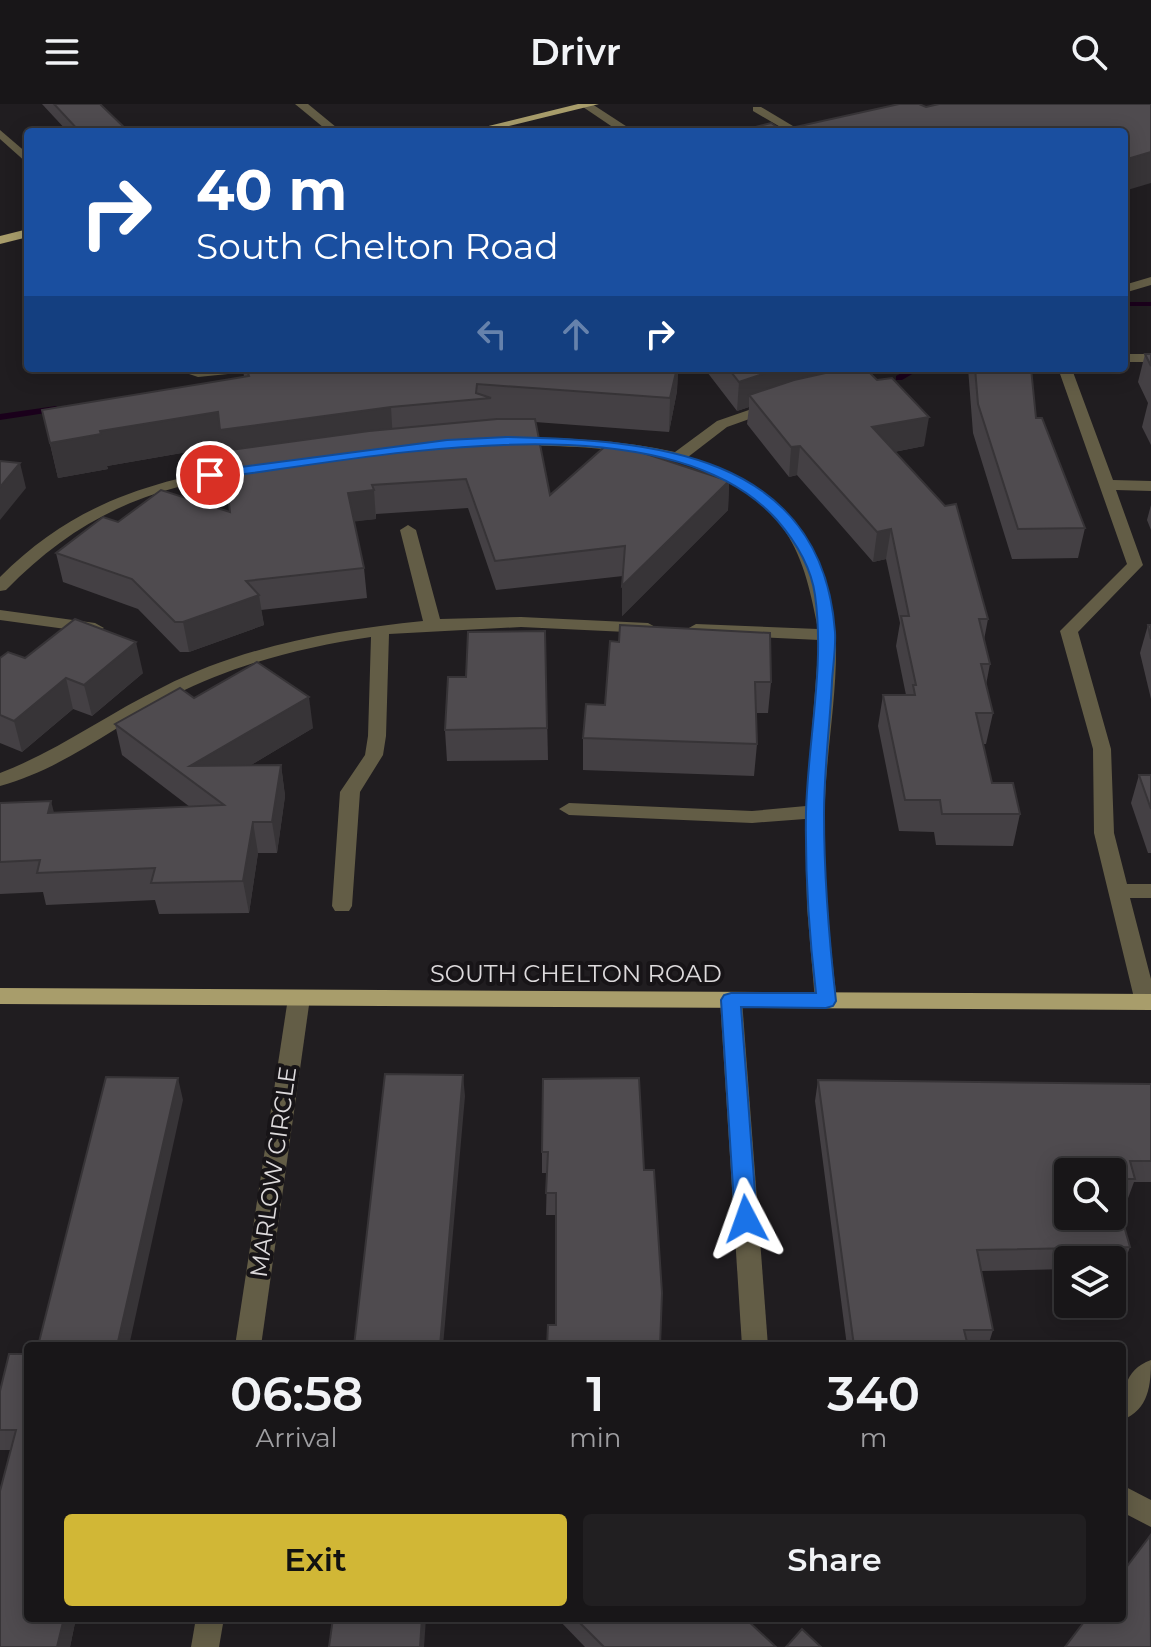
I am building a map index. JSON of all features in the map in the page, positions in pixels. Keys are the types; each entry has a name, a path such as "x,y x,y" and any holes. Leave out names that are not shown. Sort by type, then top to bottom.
{"main road":[{"path":"488,128 589,105"},
{"path":"0,240 24,234"},
{"name":"SOUTH CHELTON ROAD","path":"0,996 1149,1002"}],"street":[{"path":"301,104 331,128"},
{"path":"589,105 622,128"},
{"path":"757,109 790,128"},
{"path":"0,133 24,156"},
{"path":"1128,288 1151,281"},
{"path":"1128,358 1151,358"},
{"path":"1066,372 1135,565 1069,631 1102,749 1104,833 1149,1002"},
{"path":"679,457 712,429 737,416 795,401"},
{"path":"492,442 600,443 679,457 748,487 796,533 811,559 822,590 828,635 815,812 826,1001"},
{"path":"1,584 54,537 122,499 158,485 272,466"},
{"path":"1109,485 1151,486"},
{"path":"408,530 433,626"},
{"path":"0,615 95,628"},
{"path":"0,780 41,762 192,679 313,642 433,626 503,622 828,635"},
{"path":"342,906 350,792 374,755 377,736 380,633"},
{"path":"569,809 752,817 815,812"},
{"path":"1117,891 1151,891"},
{"name":"MARLOW CIRCLE","path":"249,1342 299,998"},
{"path":"731,1000 755,1342"},
{"path":"1126,1403 1151,1371"},
{"path":"1126,1500 1151,1514"},
{"path":"205,1647 209,1622"}],"building":[{"path":"54,104 100,104 125,128 76,128"},
{"path":"899,104 926,107 939,104 1151,104 1151,152 1128,159 1128,128 791,128"},
{"path":"771,123 779,128 752,128"},
{"path":"248,372 676,372 670,398 477,384 476,393 491,398 391,407 220,430 218,412 100,431 101,434 50,443 42,410 249,376"},
{"path":"731,372 768,372 739,382"},
{"path":"830,372 869,372 877,380 892,378 929,417 872,427 945,506 956,504 988,619 979,619 990,664 981,664 993,713 976,713 992,783 1013,783 1020,814 942,814 940,800 905,800 883,695 915,695 913,685 916,685 901,616 909,616 891,529 877,532 800,446 791,447 749,395"},
{"path":"975,372 1031,372 1036,418 1042,418 1085,528 1018,529 978,404"},
{"path":"497,419 535,419 550,495 610,442 729,481 622,586 625,546 495,561 466,479 372,485 374,490 348,493 364,568 246,581 259,595 183,622 175,622 132,579 56,553 103,517 118,522 161,490 230,512 223,451 369,431"},
{"path":"0,461 20,463 0,487"},
{"path":"75,619 136,642 84,685 66,678 14,721 0,715 0,658 8,652 25,658"},
{"path":"620,625 770,633 771,682 755,682 757,744 583,738 586,704 605,705 610,641 619,642"},
{"path":"545,631 547,728 445,730 448,677 466,677 468,632"},
{"path":"257,662 309,697 190,766 281,765 272,822 253,822 243,881 151,883 155,868 37,873 40,860 0,862 0,803 51,801 48,813 224,805 115,724 180,688 194,698"},
{"path":"1139,775 1151,775 1151,809"},
{"path":"385,1074 463,1075 440,1342 354,1342"},
{"path":"106,1077 178,1078 118,1342 39,1342"},
{"path":"639,1078 644,1170 654,1170 662,1293 660,1342 547,1342 548,1325 556,1325 556,1193 546,1193 548,1152 542,1152 543,1079"},
{"path":"818,1080 1151,1084 1151,1161 1130,1161 1135,1179 1126,1179 1126,1158 1054,1158 1054,1230 1125,1230 1130,1247 1054,1246 1054,1248 977,1250 993,1330 964,1330 967,1342 853,1342"},
{"path":"9,1354 24,1354 24,1622 63,1622 57,1647 0,1647 0,1491 16,1430 0,1430 0,1391"},
{"path":"1150,1536 1151,1647 1065,1647 1084,1622 1126,1622 1126,1568"},
{"path":"332,1622 422,1622 420,1647 329,1647"},
{"path":"579,1622 749,1622 776,1647 604,1647"},
{"path":"802,1629 821,1647 786,1647"}],"waterway":[{"path":"1128,304 1151,304"},
{"path":"899,378 911,372"},
{"path":"0,417 56,409"}],"route":[{"path":"210,475 333,457 447,445 507,441 600,443 679,457 715,470 748,487 796,533 811,559 822,590 828,635 815,812 826,1001 731,1000 746,1219"}]}
